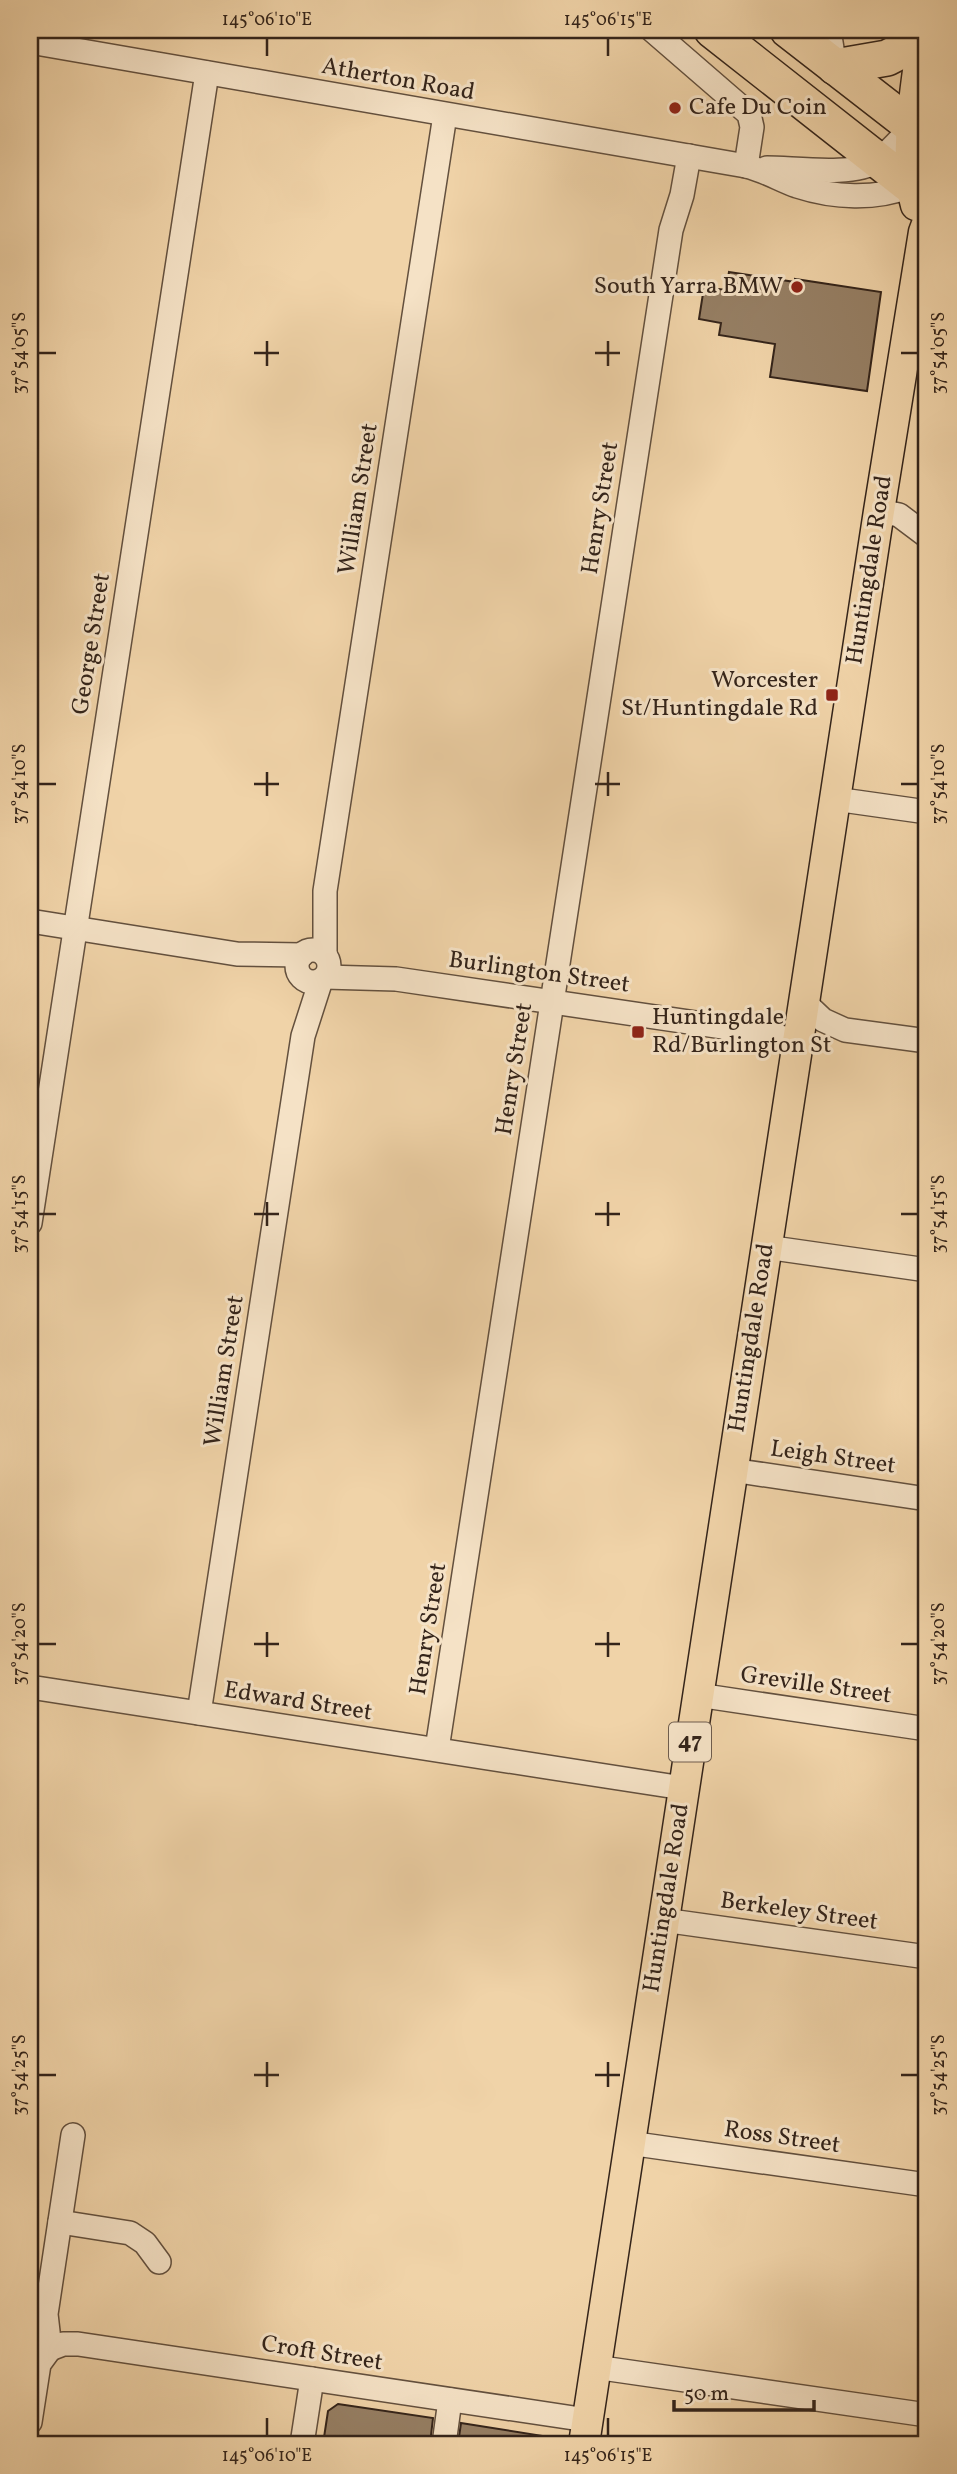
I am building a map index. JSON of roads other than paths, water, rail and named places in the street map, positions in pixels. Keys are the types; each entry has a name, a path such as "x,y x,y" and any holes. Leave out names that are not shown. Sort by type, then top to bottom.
{"highway":[{"path":"788,30 920,132"},
{"path":"718,34 877,161 922,211"},
{"path":"835,67 887,58 923,35"}],"main road":[{"name":"Huntingdale Road","path":"585,2432 879,511 920,304 923,35"}],"street":[{"path":"829,30 835,67"},
{"path":"659,35 718,34"},
{"path":"659,35 749,114 752,127 752,167"},
{"name":"Atherton Road","path":"30,42 752,167 834,170 877,161"},
{"name":"George Street","path":"30,1223 207,73"},
{"name":"William Street","path":"199,1713 445,115"},
{"path":"877,161 920,132"},
{"name":"Henry Street","path":"438,1749 671,230 682,195 682,155"},
{"name":"Atherton Road","path":"752,167 796,186 833,194 873,195 895,192 922,211"},
{"path":"879,511 898,515 927,536"},
{"path":"835,799 927,813"},
{"name":"Burlington Street","path":"30,921 757,1032 798,1041"},
{"path":"804,1002 823,1020 845,1030 927,1041"},
{"path":"766,1247 927,1270"},
{"name":"Leigh Street","path":"732,1470 927,1499"},
{"name":"Edward Street","path":"30,1687 683,1788"},
{"name":"Greville Street","path":"698,1695 927,1729"},
{"name":"Berkeley Street","path":"663,1920 927,1957"},
{"path":"30,2422 39,2364 50,2349 46,2314 73,2135"},
{"name":"Ross Street","path":"629,2143 927,2185"},
{"path":"60,2222 130,2233 145,2244 159,2262"},
{"name":"Croft Street","path":"50,2349 66,2343 78,2344 450,2400 585,2432"},
{"path":"595,2367 927,2415"},
{"path":"302,2444 312,2379"},
{"path":"444,2444 450,2400"}],"place":[{"name":"Cafe Du Coin","path":"675,108"},
{"name":"South Yarra BMW","path":"797,287"},
{"name":"Worcester St/Huntingdale Rd","path":"832,695"},
{"name":"Huntingdale Rd/Burlington St","path":"638,1032"}]}
